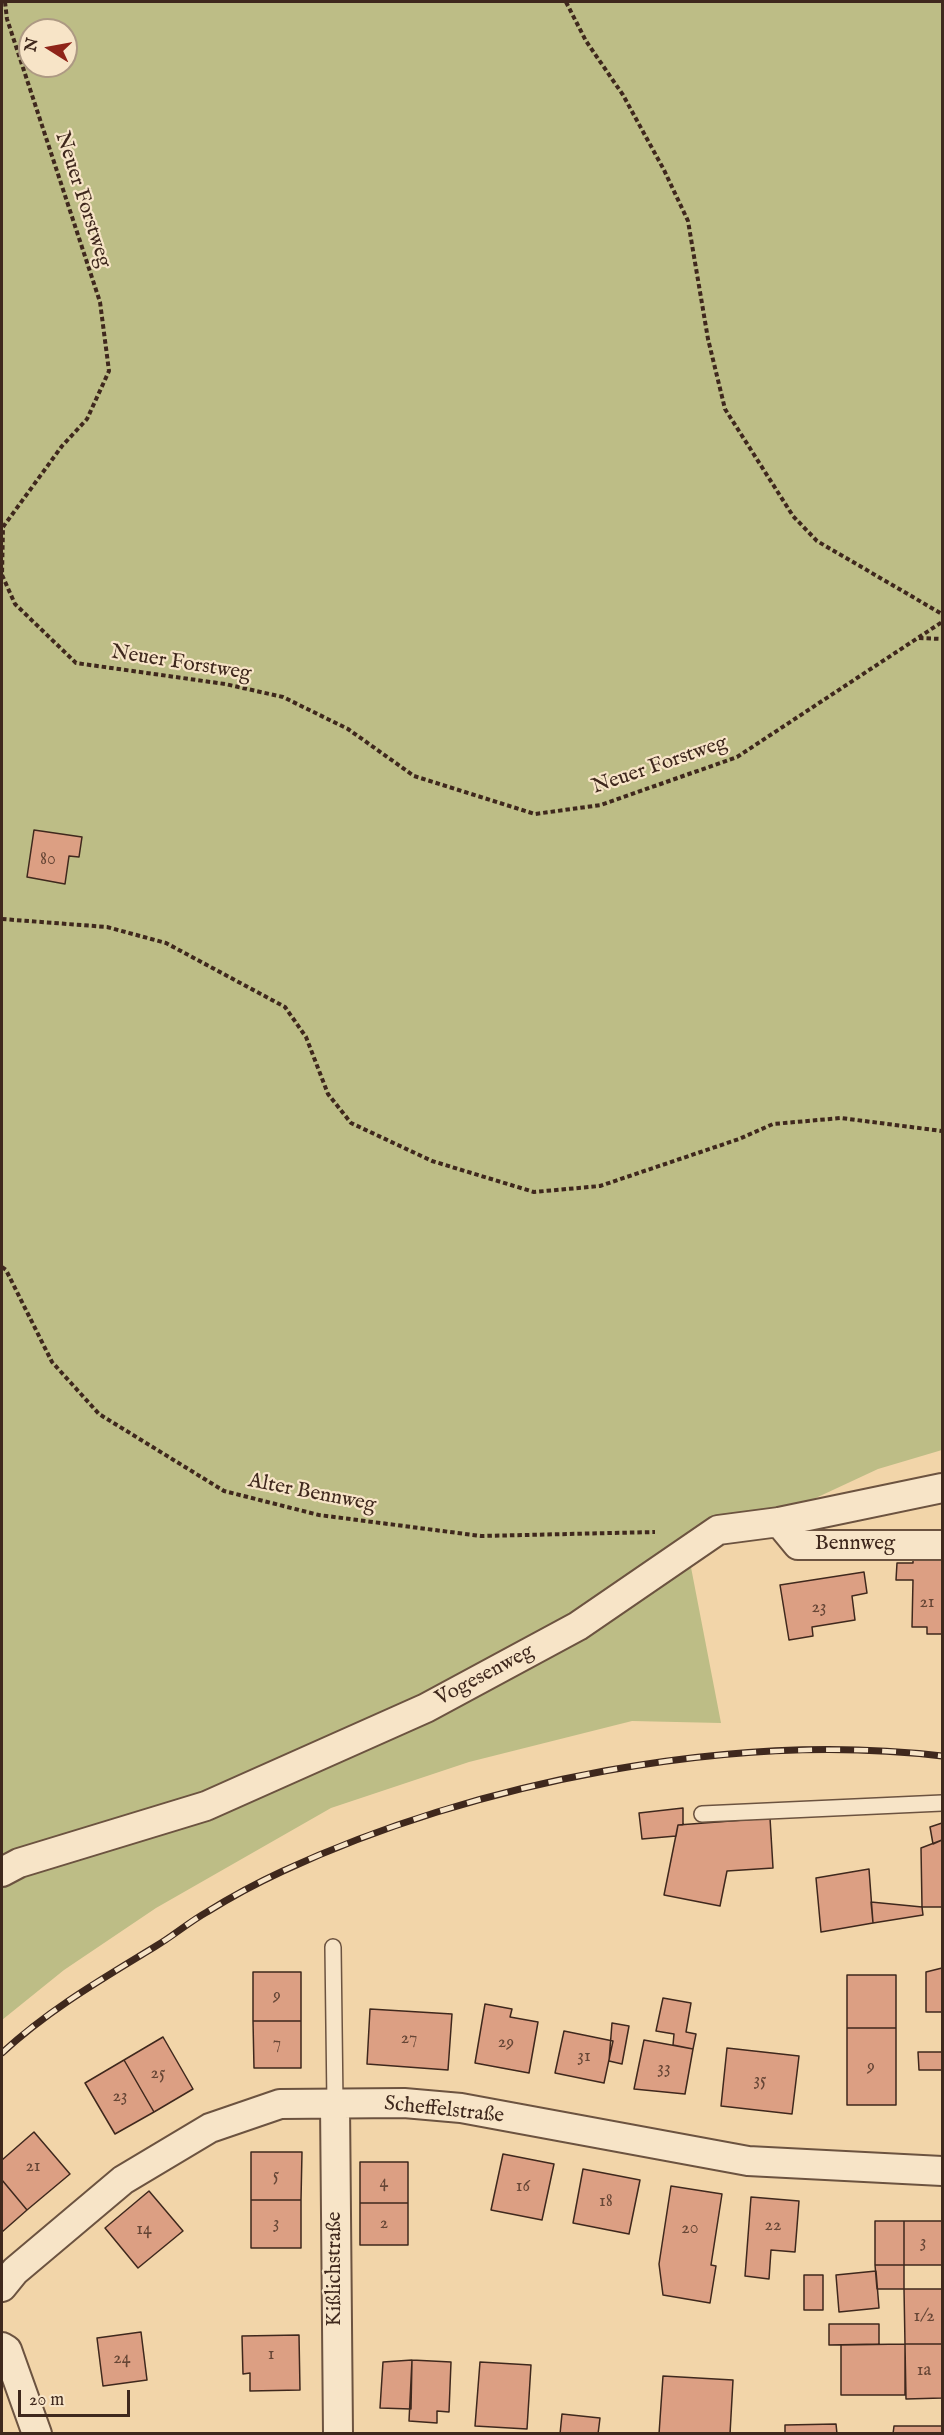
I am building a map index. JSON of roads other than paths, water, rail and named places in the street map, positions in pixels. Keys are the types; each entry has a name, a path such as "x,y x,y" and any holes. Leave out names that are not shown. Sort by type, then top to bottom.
{"street":[{"name":"Vogesenweg","path":"10,1868 206,1806 405,1718 578,1626 718,1530 779,1522 942,1488"},
{"name":"Bennweg","path":"779,1522 798,1545 942,1545"},
{"name":"Kißlichstraße","path":"335,2103 338,2433"},
{"name":"Scheffelstraße","path":"2,2287 15,2271 123,2180 210,2128 280,2104 404,2103 461,2109 748,2161 942,2171"},
{"path":"2,2347 7,2350 37,2433"}],"lane":[{"path":"702,1814 942,1803"},
{"path":"333,1947 335,2103"}],"railway":[{"path":"2,2053 76,1996 200,1916 254,1885 358,1839 437,1812 520,1789 606,1771 692,1758 778,1751 862,1750 942,1756"}]}
